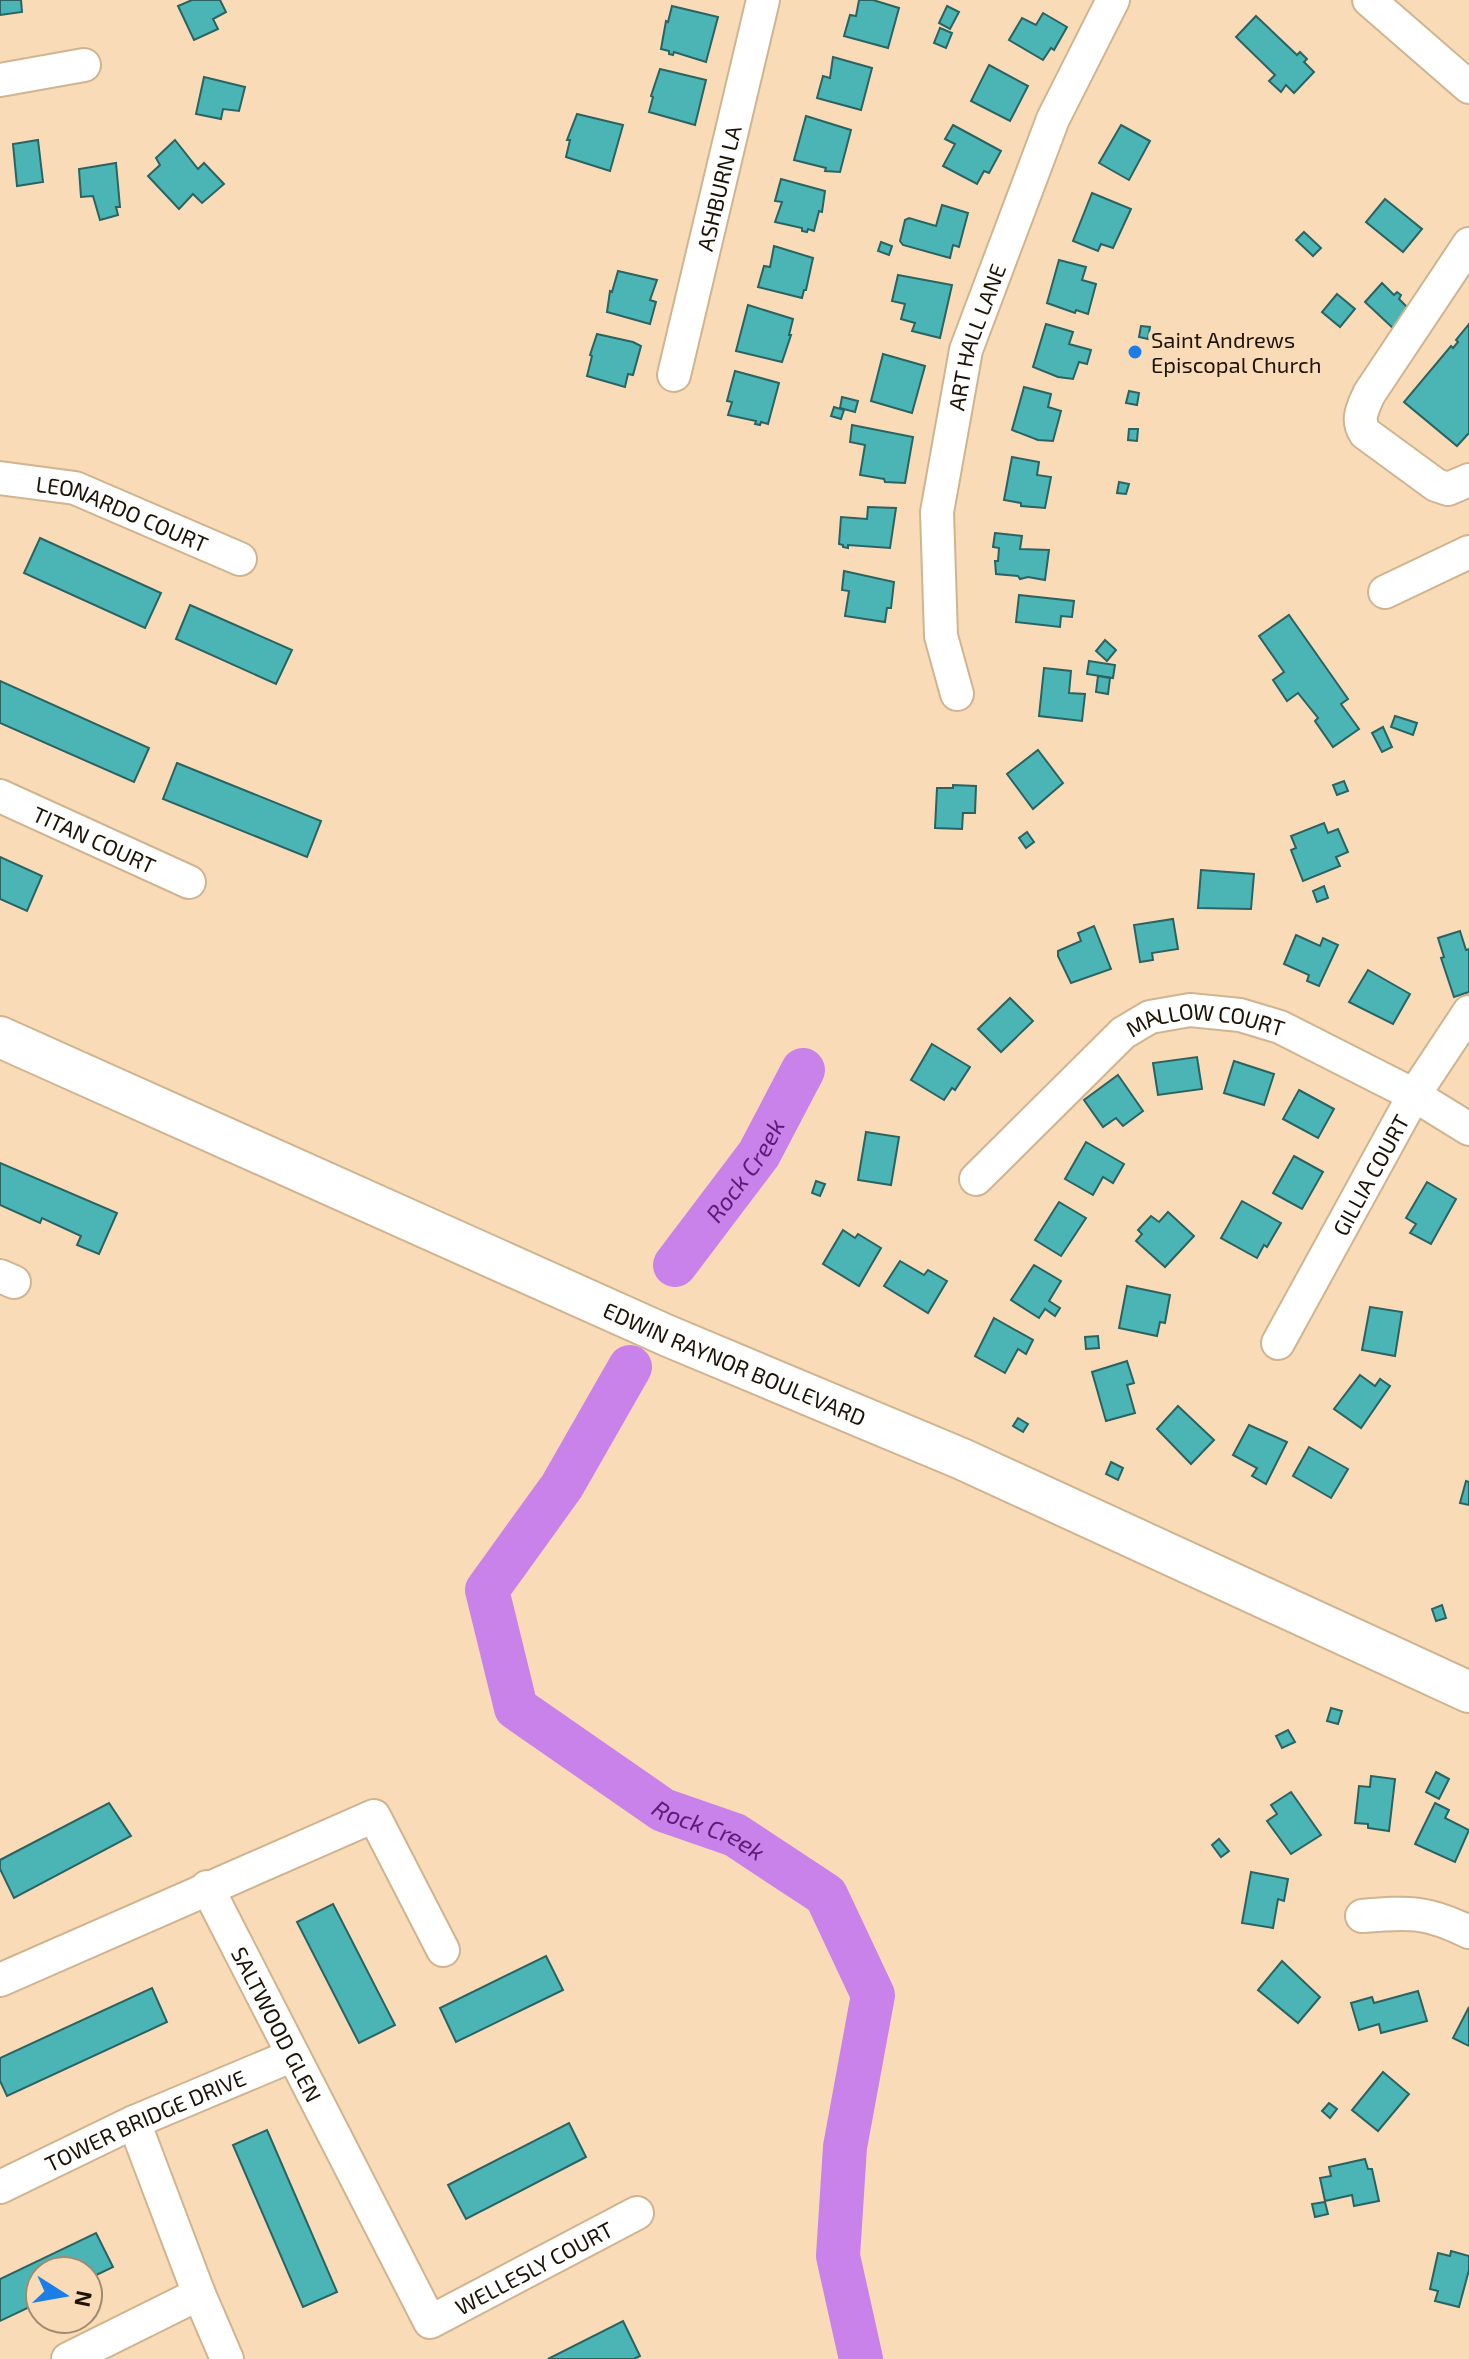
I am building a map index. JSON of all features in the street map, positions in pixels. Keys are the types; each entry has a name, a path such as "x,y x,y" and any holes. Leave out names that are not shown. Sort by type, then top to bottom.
{"main road":[{"name":"EDWIN RAYNOR BOULEVARD","path":"0,1037 668,1336 962,1459 1469,1692"}],"street":[{"name":"ASHBURN LA","path":"674,375 763,0"},
{"name":"ART HALL LANE","path":"957,694 941,636 937,512 966,350 1053,119 1113,0"},
{"path":"1369,0 1469,87"},
{"path":"0,80 84,65"},
{"path":"1469,244 1369,394 1360,414 1360,424 1365,433 1436,485 1448,489 1469,480"},
{"name":"LEONARDO COURT","path":"0,478 75,488 240,559"},
{"path":"1385,592 1469,552"},
{"name":"TITAN COURT","path":"0,796 189,882"},
{"name":"MALLOW COURT","path":"976,1179 1123,1033 1150,1017 1190,1010 1240,1015 1280,1027 1414,1095 1469,1129"},
{"name":"GILLIA COURT","path":"1278,1343 1414,1095 1469,1012"},
{"path":"0,1980 374,1816 443,1950"},
{"name":"SALTWOOD GLEN","path":"207,1887 430,2322"},
{"path":"1362,1916 1403,1913 1438,1917 1469,1932"},
{"name":"TOWER BRIDGE DRIVE","path":"0,2187 134,2122 291,2056"},
{"path":"134,2122 227,2359"},
{"name":"WELLESLY COURT","path":"430,2322 637,2213"},
{"path":"68,2359 199,2294"}],"building":[{"path":"0,0 21,0 22,12 0,15"},
{"path":"192,0 220,0 226,12 213,19 218,29 194,40 178,6"},
{"path":"859,0 873,0 899,8 888,48 844,36 850,15 856,16"},
{"path":"672,6 718,17 706,62 674,52 673,55 669,54 669,51 661,49"},
{"path":"947,6 959,12 950,29 939,23"},
{"path":"1043,13 1067,27 1054,50 1051,48 1043,60 1009,40 1022,18 1036,25"},
{"path":"1256,16 1297,55 1300,52 1307,59 1304,62 1314,72 1294,93 1286,85 1281,92 1269,81 1275,75 1236,37"},
{"path":"940,28 952,33 946,48 934,43"},
{"path":"833,57 872,68 861,110 817,98 823,76 830,78"},
{"path":"989,65 1028,86 1010,121 971,101"},
{"path":"660,69 706,80 695,125 649,112"},
{"path":"204,77 245,87 239,111 223,109 221,119 196,114"},
{"path":"577,114 623,125 610,171 566,157 570,140 567,140"},
{"path":"806,116 851,130 840,172 825,171 826,168 794,160"},
{"path":"953,125 1001,151 989,173 984,171 977,184 943,166 955,144 945,139"},
{"path":"1121,125 1150,141 1129,180 1099,163"},
{"path":"38,140 43,182 17,186 13,144"},
{"path":"175,140 198,169 204,163 224,184 202,203 193,194 179,209 148,176 160,165 156,158"},
{"path":"116,163 118,215 100,220 93,196 81,197 79,169"},
{"path":"781,179 825,191 822,212 819,211 814,231 802,231 802,228 775,222 782,202 775,201"},
{"path":"1092,193 1131,209 1113,248 1101,244 1098,251 1073,241"},
{"path":"1385,199 1422,229 1403,252 1366,222"},
{"path":"942,205 968,213 959,247 953,245 950,258 903,245 900,241 905,220 909,218 936,226"},
{"path":"1304,232 1321,248 1313,256 1296,240"},
{"path":"881,242 892,246 889,255 878,251"},
{"path":"774,246 813,258 802,298 758,287 764,266 770,267"},
{"path":"1059,260 1086,267 1082,280 1096,284 1088,314 1076,310 1075,313 1047,303"},
{"path":"618,271 657,280 650,300 656,302 650,324 607,312 610,291"},
{"path":"898,275 952,285 940,338 912,331 915,323 901,319 905,304 892,301"},
{"path":"1382,283 1394,295 1397,292 1401,295 1399,299 1411,311 1394,329 1365,302"},
{"path":"1337,294 1355,309 1340,327 1322,312"},
{"path":"748,305 793,319 782,362 736,351"},
{"path":"1046,324 1073,332 1069,344 1091,350 1087,364 1079,362 1073,379 1033,367"},
{"path":"1469,324 1469,433 1457,446 1404,402 1451,346 1453,348 1458,342 1456,340"},
{"path":"1141,326 1150,327 1148,339 1139,337"},
{"path":"597,334 641,346 633,375 628,374 625,387 587,376"},
{"path":"883,354 925,366 912,413 871,401"},
{"path":"735,371 779,383 768,424 755,424 756,421 728,415 732,402 727,401"},
{"path":"1024,387 1051,394 1048,407 1061,411 1053,441 1038,440 1012,430"},
{"path":"1129,391 1139,393 1137,405 1126,403"},
{"path":"842,397 858,401 855,412 840,408"},
{"path":"834,407 844,410 841,419 831,416"},
{"path":"852,425 913,437 905,483 885,482 884,479 860,475 865,445 850,442"},
{"path":"1129,429 1138,429 1137,441 1128,440"},
{"path":"1012,457 1039,462 1037,475 1051,477 1045,508 1021,506 1021,503 1004,500"},
{"path":"1119,482 1129,484 1126,494 1117,493"},
{"path":"868,507 896,508 890,548 843,547 839,544 841,517 867,519"},
{"path":"995,533 1022,536 1020,549 1049,550 1045,580 996,574 995,561 998,561 999,548 993,547"},
{"path":"40,538 161,593 145,628 24,573"},
{"path":"844,571 894,582 891,608 887,608 885,622 845,616 849,591 842,590"},
{"path":"1019,595 1074,601 1072,617 1061,616 1060,627 1016,622"},
{"path":"190,605 292,650 276,684 176,639"},
{"path":"1289,615 1348,699 1341,704 1359,729 1333,747 1315,721 1318,718 1298,693 1287,701 1273,680 1284,672 1259,636"},
{"path":"1105,640 1116,650 1107,661 1096,651"},
{"path":"1089,661 1115,665 1113,678 1087,674"},
{"path":"1044,668 1071,671 1069,693 1085,694 1082,721 1039,716"},
{"path":"1098,676 1110,678 1108,694 1096,692"},
{"path":"0,681 149,748 134,782 0,723"},
{"path":"1395,716 1417,723 1413,735 1391,727"},
{"path":"1383,727 1392,747 1382,752 1372,733"},
{"path":"1038,750 1063,783 1033,809 1007,774"},
{"path":"177,763 321,821 307,857 163,799"},
{"path":"1344,781 1348,791 1337,795 1333,785"},
{"path":"953,785 976,786 975,813 963,813 962,829 935,828 937,788 953,788"},
{"path":"1324,823 1328,833 1338,829 1348,852 1336,857 1340,866 1303,881 1291,850 1296,848 1291,836"},
{"path":"1027,832 1034,842 1026,848 1019,838"},
{"path":"0,857 42,876 27,911 0,899"},
{"path":"1201,870 1254,874 1251,909 1198,908"},
{"path":"1324,886 1328,898 1317,902 1313,891"},
{"path":"1173,919 1178,949 1152,953 1153,960 1140,962 1134,925"},
{"path":"1094,926 1111,969 1071,983 1058,951 1081,941 1078,933"},
{"path":"1460,931 1466,950 1469,949 1469,992 1454,997 1438,938"},
{"path":"1296,935 1320,946 1323,938 1338,945 1319,986 1307,981 1309,975 1284,964"},
{"path":"1368,970 1410,994 1393,1024 1349,1002"},
{"path":"1010,998 1033,1021 1001,1052 978,1029"},
{"path":"932,1044 970,1067 955,1090 952,1088 944,1100 911,1080"},
{"path":"1197,1057 1202,1089 1158,1095 1153,1063"},
{"path":"1234,1061 1274,1074 1264,1105 1224,1093"},
{"path":"1118,1075 1143,1111 1123,1126 1116,1118 1103,1127 1084,1100"},
{"path":"1299,1090 1334,1109 1318,1138 1283,1119"},
{"path":"866,1132 899,1137 891,1185 858,1180"},
{"path":"1086,1142 1124,1164 1113,1183 1103,1177 1093,1195 1065,1179"},
{"path":"1294,1156 1323,1172 1302,1209 1273,1193"},
{"path":"0,1163 117,1213 99,1254 77,1245 81,1236 42,1218 40,1223 0,1205"},
{"path":"816,1181 825,1184 820,1196 812,1193"},
{"path":"1427,1182 1456,1199 1431,1244 1410,1233 1416,1224 1406,1218"},
{"path":"1242,1201 1281,1223 1257,1258 1221,1238"},
{"path":"1059,1202 1086,1218 1061,1256 1035,1240"},
{"path":"1168,1212 1194,1236 1165,1267 1136,1241 1142,1234 1138,1230 1151,1216 1159,1222"},
{"path":"843,1230 855,1238 858,1234 881,1248 859,1286 823,1264"},
{"path":"900,1261 924,1275 928,1270 947,1281 928,1313 884,1286"},
{"path":"1034,1265 1061,1281 1049,1301 1060,1308 1055,1316 1045,1309 1039,1318 1011,1300"},
{"path":"1127,1286 1170,1295 1165,1323 1160,1322 1157,1336 1119,1328"},
{"path":"1370,1307 1402,1312 1395,1356 1362,1350"},
{"path":"994,1318 1033,1340 1026,1354 1018,1349 1005,1373 975,1356"},
{"path":"1098,1336 1099,1348 1086,1349 1085,1337"},
{"path":"1127,1361 1134,1383 1127,1385 1135,1413 1106,1421 1092,1372"},
{"path":"1360,1375 1375,1386 1380,1379 1390,1386 1361,1428 1334,1409"},
{"path":"1178,1406 1214,1440 1191,1464 1157,1429"},
{"path":"1018,1418 1028,1424 1023,1432 1013,1426"},
{"path":"1249,1425 1287,1442 1266,1484 1252,1476 1257,1468 1233,1455"},
{"path":"1309,1447 1348,1469 1331,1498 1293,1476"},
{"path":"1111,1462 1123,1468 1118,1480 1106,1474"},
{"path":"1466,1481 1469,1482 1469,1505 1460,1503"},
{"path":"1442,1605 1446,1618 1436,1621 1432,1609"},
{"path":"1331,1708 1342,1711 1338,1724 1327,1721"},
{"path":"1288,1730 1295,1742 1282,1748 1276,1736"},
{"path":"1436,1772 1449,1779 1439,1799 1426,1792"},
{"path":"1371,1776 1395,1779 1389,1831 1355,1823 1359,1786 1370,1787"},
{"path":"1291,1792 1321,1835 1291,1854 1267,1821 1277,1814 1271,1805"},
{"path":"109,1803 131,1836 14,1898 0,1869 0,1860"},
{"path":"1435,1803 1449,1810 1445,1818 1469,1830 1455,1862 1415,1844"},
{"path":"1219,1839 1229,1851 1221,1857 1212,1845"},
{"path":"1251,1872 1288,1879 1284,1901 1278,1899 1273,1928 1242,1923"},
{"path":"333,1904 395,2025 359,2043 297,1922"},
{"path":"546,1956 563,1990 456,2042 440,2008"},
{"path":"1282,1961 1320,1997 1298,2023 1258,1990"},
{"path":"152,1988 167,2022 7,2096 0,2081 0,2058"},
{"path":"1418,1991 1427,2021 1381,2033 1379,2024 1359,2030 1351,2003 1372,1997 1374,2003"},
{"path":"1469,2007 1469,2046 1453,2038"},
{"path":"1383,2072 1409,2094 1378,2131 1352,2110"},
{"path":"1329,2103 1337,2109 1330,2118 1322,2111"},
{"path":"569,2123 586,2157 466,2219 448,2185"},
{"path":"267,2130 337,2292 303,2307 233,2145"},
{"path":"1365,2159 1368,2169 1372,2169 1379,2201 1354,2206 1352,2195 1325,2201 1320,2178 1331,2176 1329,2167"},
{"path":"1325,2202 1328,2214 1315,2217 1312,2204"},
{"path":"96,2233 113,2267 104,2271 104,2255 50,2255"},
{"path":"1451,2251 1469,2256 1469,2270 1459,2307 1435,2301 1438,2291 1430,2289 1438,2253 1450,2256"},
{"path":"24,2268 24,2310 0,2321 0,2279"},
{"path":"623,2321 640,2356 634,2359 548,2359"}],"waterway":[{"name":"Rock Creek","path":"675,1265 759,1154 803,1070"},
{"name":"Rock Creek","path":"630,1367 562,1486 487,1590 516,1708 663,1810 735,1835 826,1895 873,1995 845,2147 838,2256 861,2359"}],"place":[{"name":"Saint Andrews Episcopal Church","path":"1135,352"}]}
